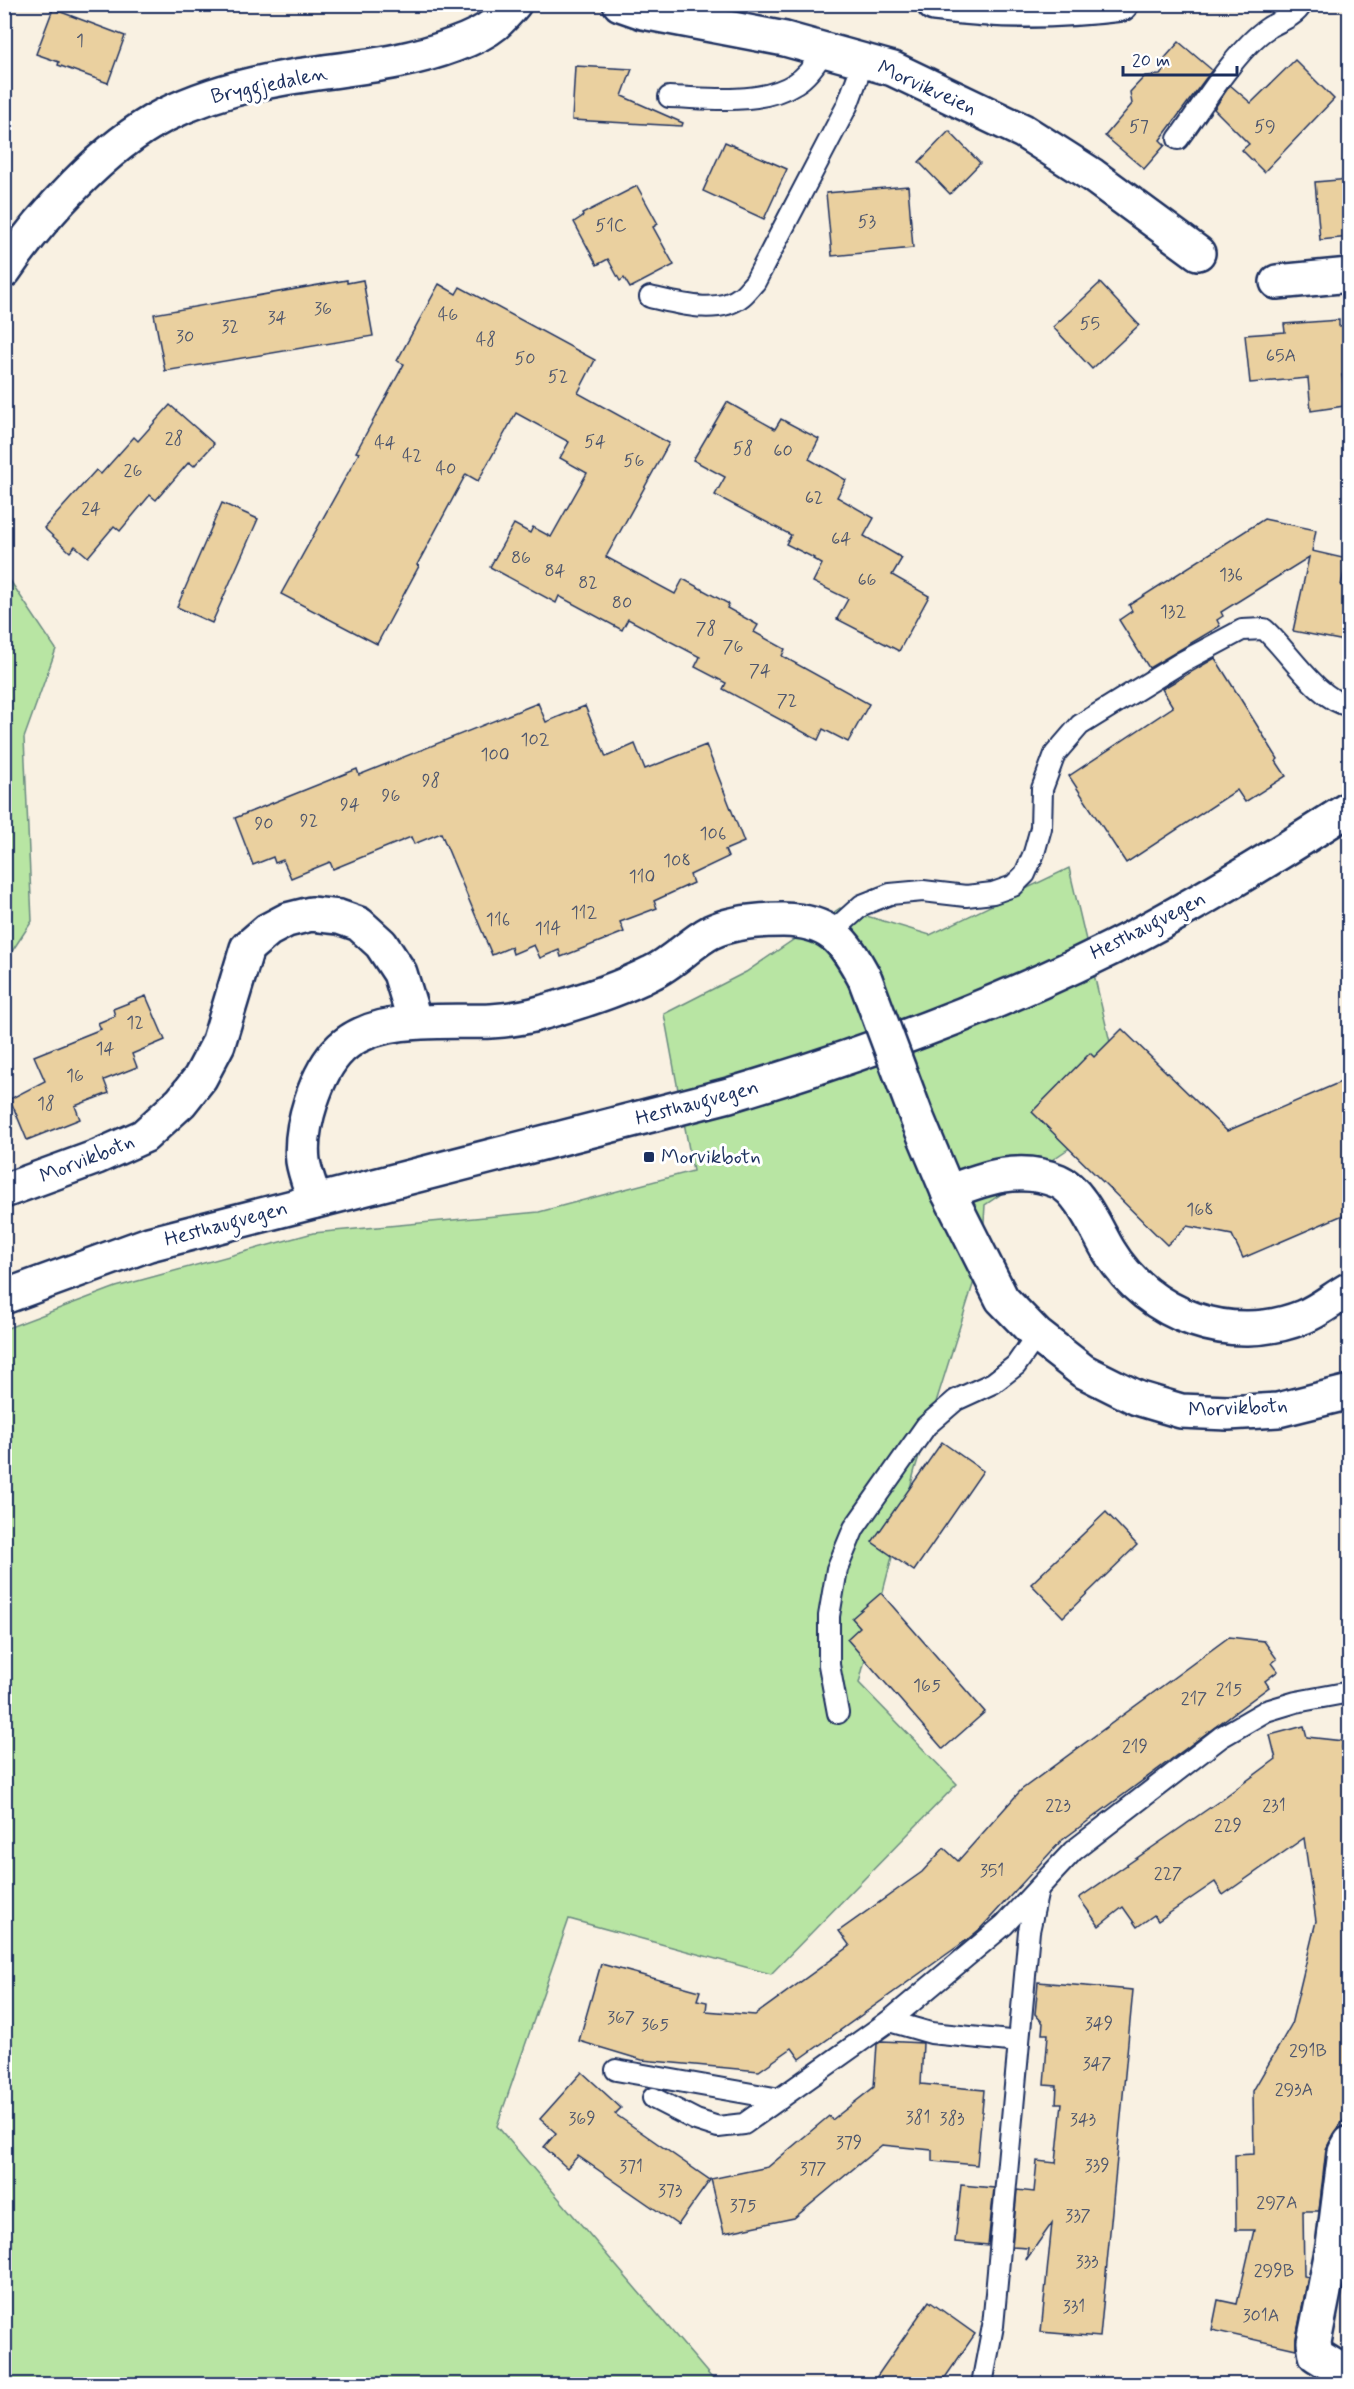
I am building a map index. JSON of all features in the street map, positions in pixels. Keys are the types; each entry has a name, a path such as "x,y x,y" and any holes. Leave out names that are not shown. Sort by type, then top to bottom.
{"street":[{"name":"Bryggjedalen","path":"4,271 19,249 58,203 126,139 162,116 237,88 285,78 376,66 428,54 470,39 494,25 514,4"},
{"name":"Morvikveien","path":"620,4 643,12 826,49 893,69 1023,130 1092,175 1198,253"},
{"path":"934,4 994,11 1053,11 1121,4"},
{"path":"1277,282 1350,275"},
{"name":"Hesthaugvegen","path":"4,1298 149,1244 729,1095 816,1069 916,1032 1029,986 1141,933 1263,865 1350,808"},
{"name":"Morvikbotn","path":"4,1191 144,1136 182,1102 200,1078 218,1044 247,948 268,930 287,920 311,914 339,917 359,924 381,944 400,973 415,1022"},
{"path":"315,1201 303,1161 311,1100 323,1071 342,1047 368,1032 415,1022 493,1021 543,1013 593,997 653,973 712,932 750,922 785,920 802,922 832,932"},
{"name":"Morvikbotn","path":"832,932 848,948 864,980 948,1192 1002,1299 1036,1335 1083,1371 1137,1398 1181,1412 1228,1413 1278,1410 1350,1392"},
{"path":"948,1192 985,1178 1014,1173 1036,1174 1061,1182 1078,1198 1110,1253 1131,1281 1156,1302 1195,1320 1232,1329 1266,1328 1304,1317 1350,1289"},
{"path":"1350,2143 1345,2152 1341,2251 1314,2342 1316,2355 1350,2376"}],"lane":[{"path":"1178,139 1239,56 1268,28 1286,20 1299,10 1302,4"},
{"path":"669,97 727,98 778,92 796,83 811,70 826,49"},
{"path":"650,297 678,304 704,306 727,304 742,296 754,282 848,106 864,60"},
{"path":"832,932 862,905 890,894 923,891 966,896 993,893 1013,886 1025,874 1034,853 1041,828 1042,789 1055,754 1080,725 1182,662 1242,630 1263,629 1277,640 1321,691 1340,704 1350,706"},
{"path":"838,1713 829,1665 829,1616 837,1569 854,1528 926,1426 956,1400 993,1383 1016,1365 1036,1335"},
{"path":"653,2098 696,2120 718,2127 744,2124 889,2020 1004,1925 1073,1851 1221,1737 1266,1711 1296,1702 1350,1692"},
{"path":"982,2385 993,2326 1029,1931 1038,1888"},
{"path":"889,2020 931,2033 1020,2042"},
{"path":"616,2070 780,2099"}],"green space":[{"path":"5,573 56,649 24,738 32,921 5,962"},
{"path":"1069,868 1126,1110 985,1205 982,1256 915,1469 859,1683 957,1784 771,1974 569,1919 497,2126 717,2384 5,2384 5,1329 116,1287 313,1233 539,1212 693,1171 664,1014 746,972 840,908 930,935"}],"building":[{"path":"53,9 125,36 108,83 58,65 59,62 36,54"},
{"path":"1179,42 1212,70 1160,140 1165,145 1144,169 1105,136 1132,104 1130,92 1145,76 1160,75 1169,64 1164,59"},
{"path":"1295,60 1334,99 1264,172 1242,150 1249,144 1214,109 1230,85 1251,103"},
{"path":"575,66 632,69 622,96 683,123 682,126 572,120"},
{"path":"949,131 980,163 950,194 919,162"},
{"path":"725,142 787,169 764,219 703,191"},
{"path":"1350,179 1350,237 1320,240 1315,182"},
{"path":"637,186 658,224 653,227 674,265 630,288 624,278 620,281 608,259 597,265 574,222 583,216 582,214"},
{"path":"908,186 913,248 832,256 826,193"},
{"path":"347,280 347,283 363,280 373,336 165,371 154,314"},
{"path":"1100,283 1139,325 1092,369 1053,327"},
{"path":"439,284 456,294 460,287 595,360 578,393 669,443 606,557 675,594 683,579 729,604 727,608 758,625 754,632 785,649 782,656 869,704 848,742 823,729 818,740 723,689 726,683 695,667 700,657 628,619 622,630 559,596 556,603 490,567 514,524 530,533 533,527 551,537 587,473 560,458 569,442 516,413 478,481 466,474 377,644 281,594 359,453 356,452 404,364 397,361"},
{"path":"1339,320 1339,326 1350,325 1350,374 1342,375 1346,399 1344,406 1311,411 1308,378 1250,383 1245,335 1285,332 1284,324"},
{"path":"727,402 775,429 781,419 819,439 809,459 846,480 837,497 874,518 864,536 902,558 892,575 929,596 899,651 837,619 848,599 813,582 822,564 786,544 791,535 715,495 725,477 693,460"},
{"path":"170,405 214,444 194,466 189,462 156,500 150,495 120,531 114,526 88,557 75,546 70,552 44,528 96,470 101,474 134,437 138,441"},
{"path":"222,503 258,519 212,623 177,607"},
{"path":"1264,519 1316,530 1312,551 1347,559 1341,586 1350,588 1350,642 1293,631 1309,557 1221,612 1223,616 1217,620 1220,626 1149,668 1119,620 1132,611 1129,605"},
{"path":"1215,658 1278,759 1276,761 1286,776 1245,802 1237,790 1126,863 1069,776 1173,707 1162,689"},
{"path":"538,703 546,722 585,706 606,757 635,744 645,769 706,745 744,842 725,850 728,857 690,875 693,883 654,901 657,908 620,922 624,932 561,957 559,950 540,958 534,945 513,954 511,947 492,955 441,833 414,844 411,837 333,869 330,862 291,878 283,860 275,863 273,857 253,865 235,818 357,769 359,775"},
{"path":"146,996 165,1040 132,1054 137,1067 104,1080 109,1093 75,1106 80,1119 27,1140 10,1099 45,1081 34,1056 101,1029 98,1023 115,1016 113,1009"},
{"path":"1122,1029 1227,1131 1350,1078 1350,1212 1243,1258 1232,1235 1187,1226 1167,1245 1032,1112 1090,1053 1094,1057"},
{"path":"942,1442 983,1471 914,1571 872,1542"},
{"path":"1106,1512 1137,1545 1063,1617 1031,1584"},
{"path":"881,1593 985,1712 943,1749 847,1639 860,1627 852,1618"},
{"path":"1229,1637 1264,1641 1277,1659 1272,1663 1278,1671 1265,1681 1269,1687 1061,1841 980,1929 968,1939 800,2059 792,2048 759,2071 642,2060 579,2041 601,1964 700,1991 697,2000 707,2002 706,2011 755,2015 850,1946 839,1931 922,1872 944,1848 958,1861 1021,1790"},
{"path":"1304,1726 1307,1737 1343,1741 1342,1748 1350,1749 1350,2111 1326,2149 1319,2211 1303,2211 1304,2276 1308,2277 1296,2338 1296,2349 1212,2330 1218,2300 1237,2304 1254,2230 1236,2230 1235,2155 1254,2154 1253,2091 1291,2025 1316,1921 1304,1838 1223,1895 1215,1882 1158,1921 1154,1915 1137,1927 1123,1907 1099,1926 1079,1898 1276,1759 1270,1735"},
{"path":"1038,1982 1133,1990 1100,2337 1041,2332 1052,2223 1026,2260 1028,2248 1012,2247 1017,2190 1034,2192 1037,2161 1056,2163 1062,2103 1056,2103 1057,2086 1044,2085 1048,2034 1042,2034 1043,2023 1035,2014"},
{"path":"882,2041 923,2043 921,2084 984,2090 977,2165 932,2161 932,2150 882,2145 794,2218 724,2233 711,2179 768,2167 829,2116 832,2120 874,2087 877,2044"},
{"path":"582,2072 621,2108 615,2114 710,2180 678,2225 578,2156 567,2168 544,2147 556,2133 540,2119"},
{"path":"961,2185 994,2188 988,2245 955,2242"},
{"path":"929,2301 975,2334 940,2385 871,2385"}],"place":[{"name":"Morvikbotn","path":"649,1157"}]}
